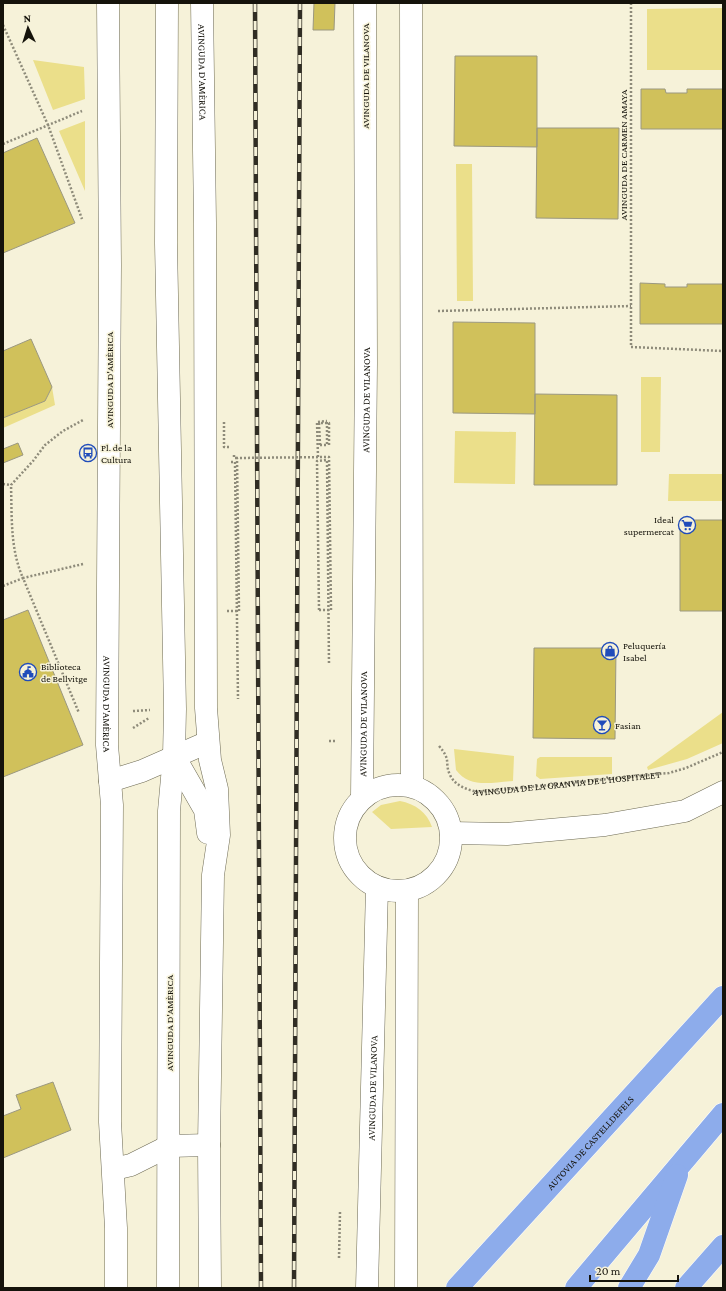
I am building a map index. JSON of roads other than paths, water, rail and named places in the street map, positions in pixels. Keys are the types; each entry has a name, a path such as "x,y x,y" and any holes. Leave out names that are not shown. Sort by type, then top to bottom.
{"highway":[{"name":"AUTOVIA DE CASTELLDEFELS","path":"457,1288 723,997"},
{"path":"576,1288 723,1114"},
{"path":"629,1288 649,1255 681,1162"},
{"path":"686,1288 723,1246"}],"street":[{"name":"AVINGUDA D'AMÈRICA","path":"108,3 110,273 107,745 112,805 110,1122 114,1169 116,1288"},
{"name":"AVINGUDA D'AMÈRICA","path":"167,3 166,242 174,756 169,811 168,1288"},
{"name":"AVINGUDA D'AMÈRICA","path":"202,3 205,223 206,700 208,742 217,789 218,836 213,875 209,1145 210,1288"},
{"name":"AVINGUDA DE VILANOVA","path":"362,798 366,363 365,3"},
{"path":"411,3 412,786"},
{"path":"110,781 142,771 208,742"},
{"name":"AVINGUDA D'AMÈRICA","path":"174,756 205,810 213,875"},
{"path":"394,785 412,786 426,793 440,805 446,815 451,833 450,852 443,867 431,880 408,890 389,891 377,887 361,877 348,858 344,840 344,830 351,812 362,798 378,788 394,785"},
{"path":"451,833 507,834 605,825 685,811 723,792"},
{"name":"AVINGUDA DE VILANOVA","path":"367,1288 377,887"},
{"path":"406,1288 408,890"},
{"path":"114,1169 131,1165 169,1146 209,1145"}],"railway":[{"path":"255,3 261,1288"},
{"path":"294,1288 300,3"}],"place":[{"name":"Pl. de la Cultura","path":"88,453"},
{"name":"Ideal supermercat","path":"687,525"},
{"name":"Peluquería Isabel","path":"610,651"},
{"name":"Biblioteca de Bellvitge","path":"28,672"},
{"name":"Fasian","path":"602,725"}]}
